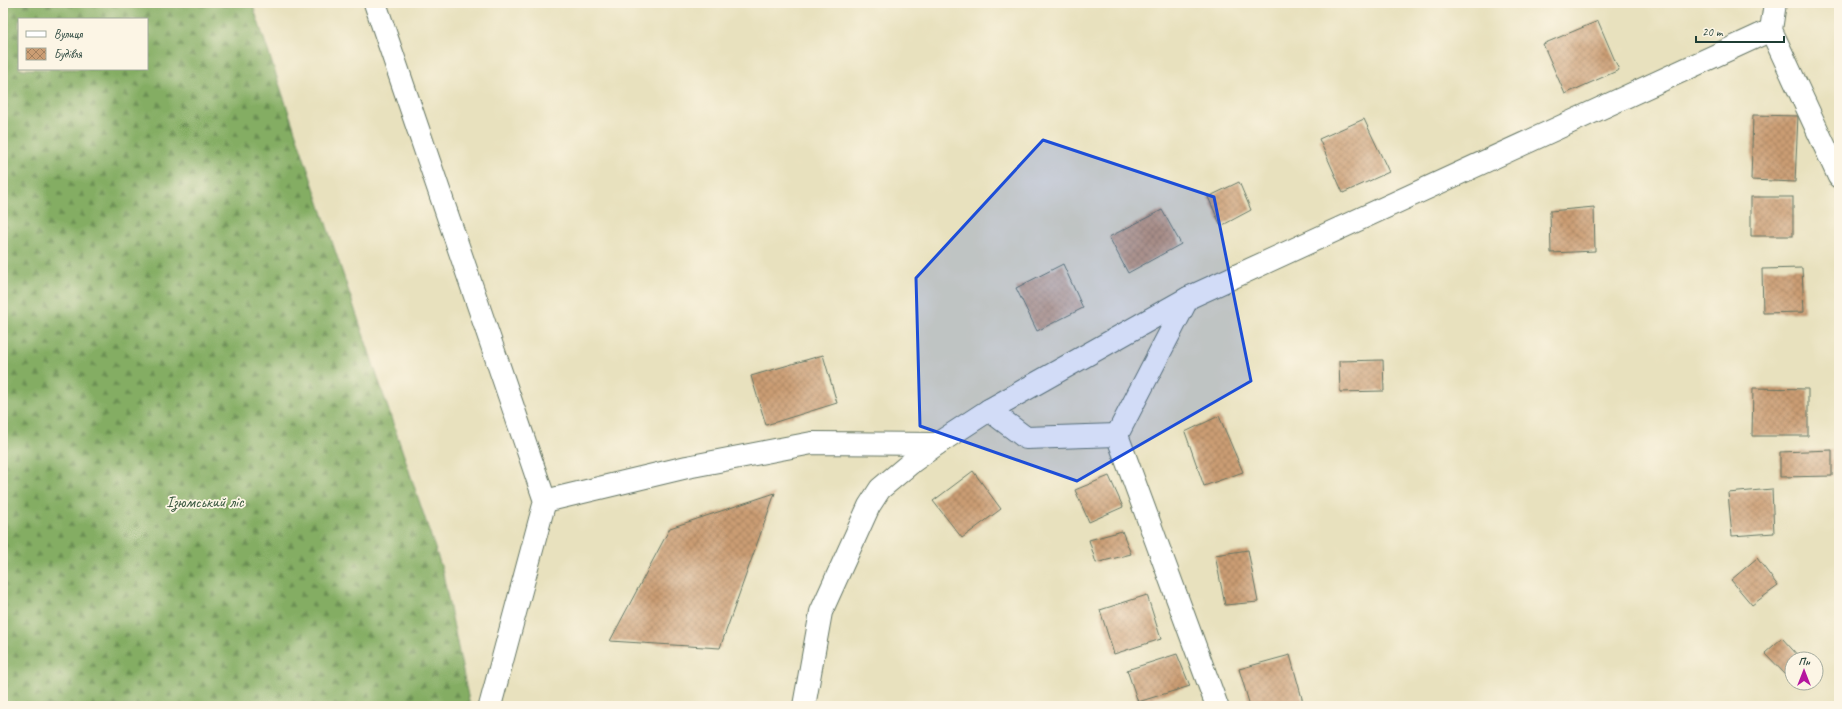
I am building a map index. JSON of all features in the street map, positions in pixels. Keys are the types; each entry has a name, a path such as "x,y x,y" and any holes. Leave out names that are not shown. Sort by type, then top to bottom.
{"street":[{"path":"375,3 545,501 490,706"},
{"path":"1774,3 1771,30 1839,177"},
{"path":"804,706 821,612 869,506 880,489 937,444 989,410 1188,298 1771,30"},
{"path":"1188,298 1117,435 1217,706"},
{"path":"989,410 1026,438 1117,435"},
{"path":"545,501 688,468 812,443 937,444"}],"highlighted area":[{"path":"1043,140 1214,197 1251,381 1077,481 920,426 916,278"}],"green space":[{"name":"Ізюмський ліс","path":"3,3 252,3 442,569 470,706 3,706"}],"building":[{"path":"1598,21 1619,70 1565,94 1543,44"},
{"path":"1753,115 1798,116 1795,182 1751,180"},
{"path":"1364,119 1389,172 1343,193 1319,139"},
{"path":"1239,182 1251,210 1221,226 1208,197"},
{"path":"1751,197 1793,197 1793,236 1751,236"},
{"path":"1594,207 1595,251 1551,253 1550,211"},
{"path":"1162,210 1181,244 1128,273 1109,237"},
{"path":"1063,264 1083,308 1037,331 1016,288"},
{"path":"1802,268 1804,312 1763,313 1762,269"},
{"path":"823,355 837,403 766,425 751,376"},
{"path":"1383,360 1384,391 1340,392 1339,361"},
{"path":"1753,388 1808,389 1808,436 1752,436"},
{"path":"1219,416 1243,472 1204,486 1185,432"},
{"path":"1832,450 1832,476 1780,477 1780,452"},
{"path":"973,471 1001,509 962,538 933,501"},
{"path":"1109,476 1123,507 1089,522 1075,490"},
{"path":"1772,489 1774,533 1732,536 1728,493"},
{"path":"775,493 720,648 610,641 670,528"},
{"path":"1122,531 1131,554 1096,563 1089,540"},
{"path":"1248,550 1258,602 1225,605 1215,555"},
{"path":"1757,558 1778,586 1752,605 1731,580"},
{"path":"1147,595 1161,639 1114,654 1100,610"},
{"path":"1782,638 1794,651 1784,651 1784,673 1765,653"},
{"path":"1177,654 1190,686 1138,702 1127,670"},
{"path":"1290,655 1303,702 1290,706 1250,706 1239,669"}]}
